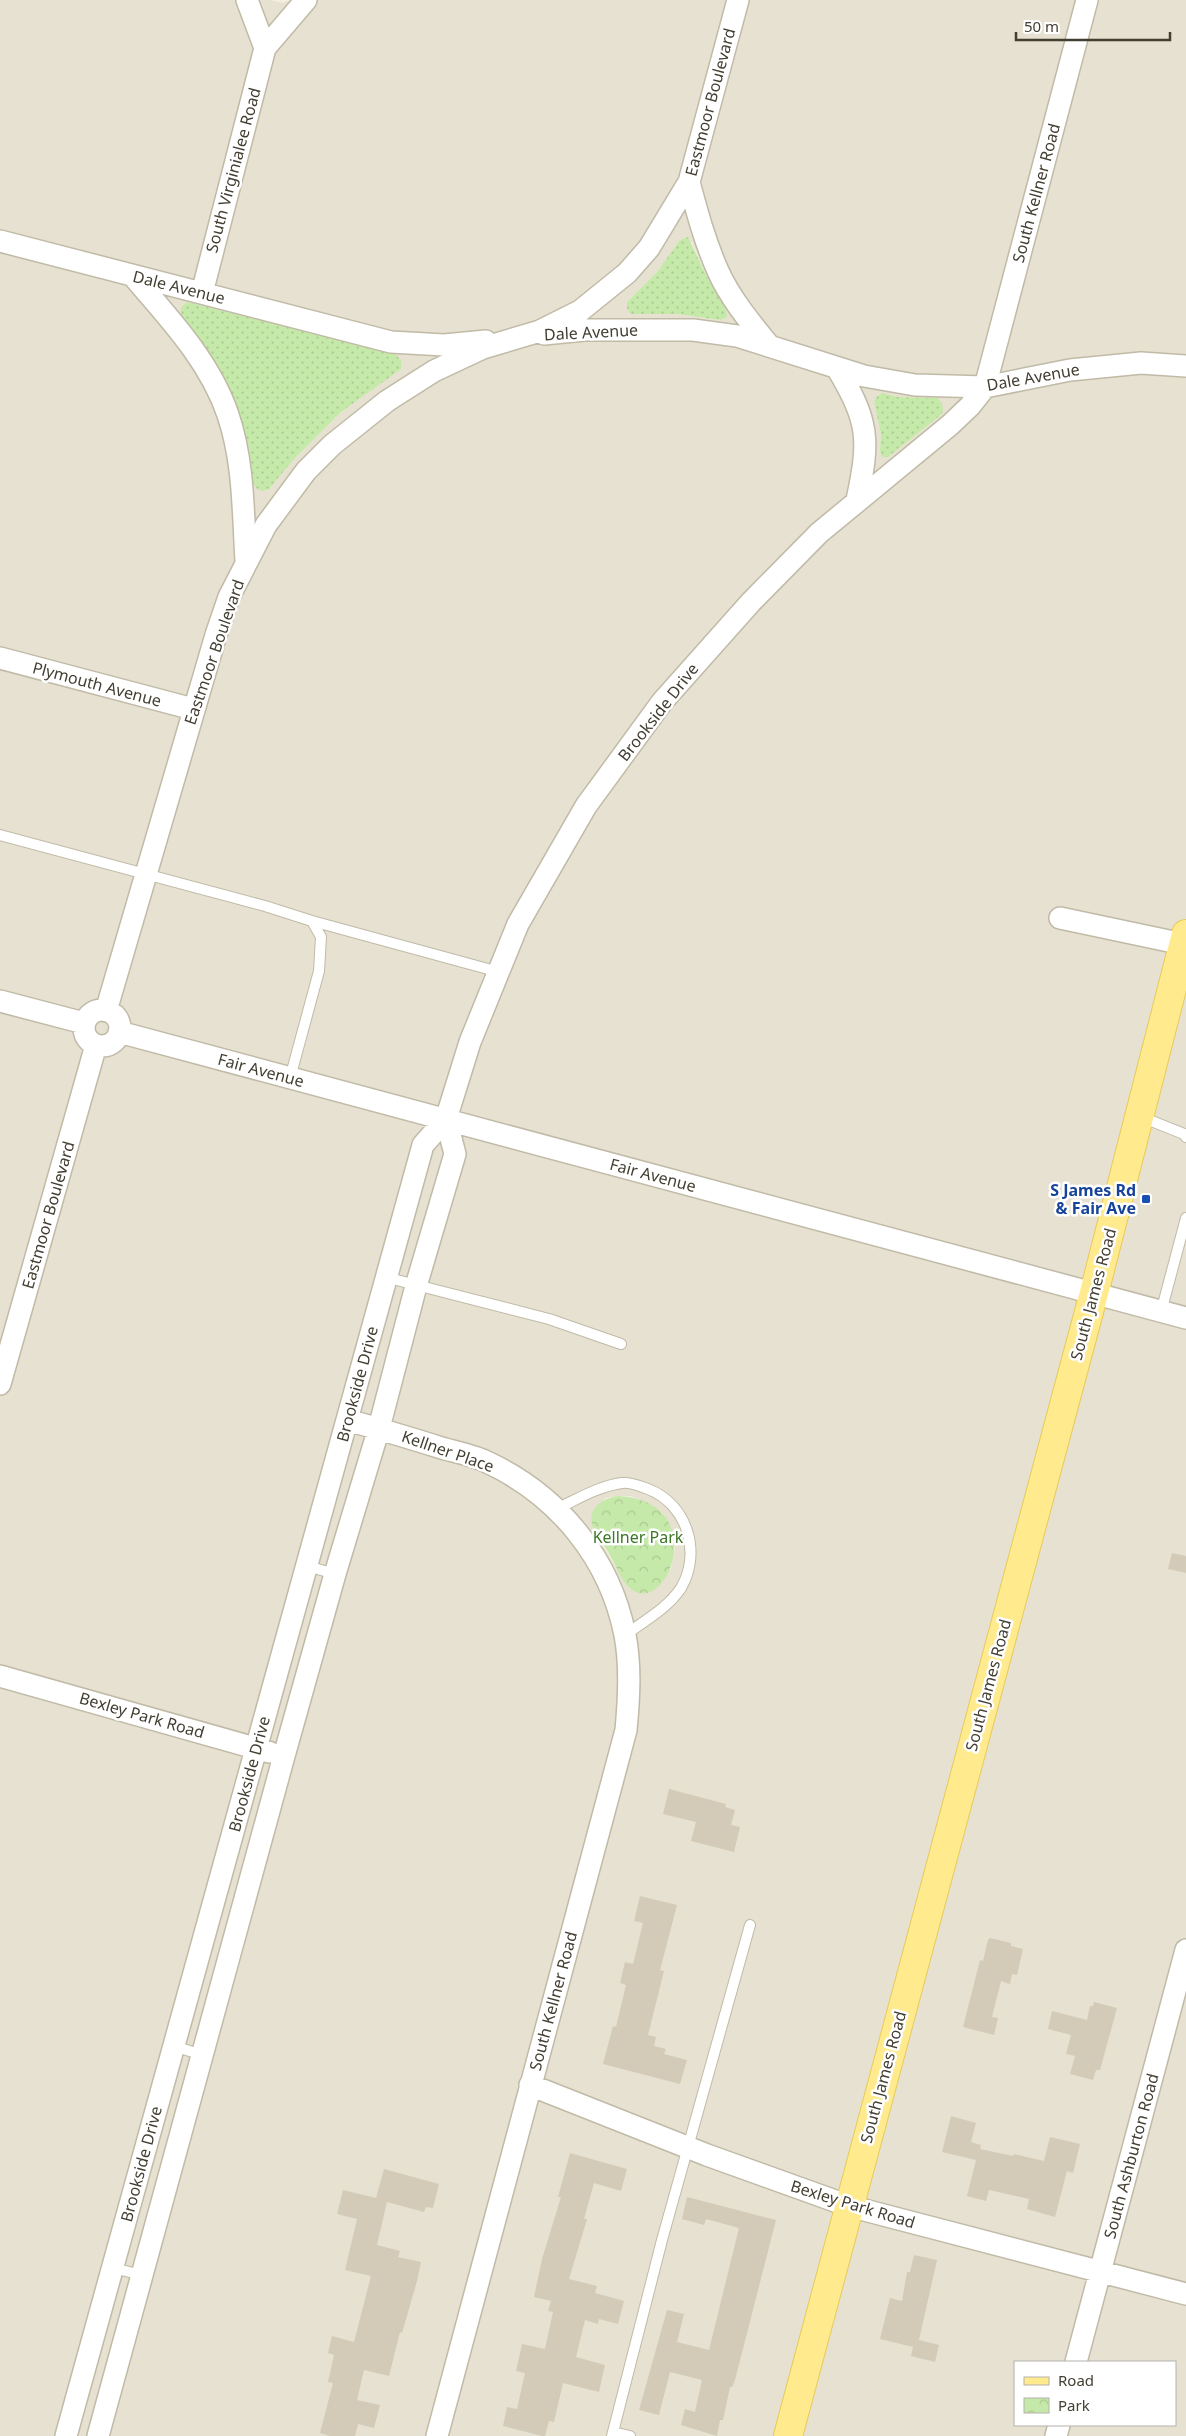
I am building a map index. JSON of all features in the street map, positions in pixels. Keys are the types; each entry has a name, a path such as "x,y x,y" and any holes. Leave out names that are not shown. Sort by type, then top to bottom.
{"main road":[{"name":"South James Road","path":"788,2436 848,2206 1094,1293 1185,939"}],"street":[{"path":"247,0 265,48"},
{"name":"South Virginialee Road","path":"202,292 265,48 306,0"},
{"name":"Eastmoor Boulevard","path":"106,1011 193,709 229,597 246,561 283,500 306,471 332,445 387,401 434,371 483,348 540,331 580,311 627,273 649,248 689,182 738,0"},
{"name":"South Kellner Road","path":"985,387 1087,0"},
{"path":"689,182 718,272 744,314 768,344"},
{"name":"Dale Avenue","path":"0,241 390,342 444,345 584,330 693,330 738,336 768,344 808,360 915,385 985,387 1070,370 1132,364 1186,366"},
{"path":"132,275 168,317 200,361 216,386 228,414 236,446 241,479 246,561"},
{"path":"838,368 857,401 864,427 866,460 856,500"},
{"name":"Brookside Drive","path":"66,2436 423,1145 446,1119 470,1042 518,924 586,806 662,702 750,602 819,533 856,500 950,426 970,406 985,387"},
{"name":"Plymouth Avenue","path":"0,658 193,709"},
{"path":"1060,918 1185,939"},
{"path":"0,1001 84,1023"},
{"path":"106,1011 117,1019 119,1032 110,1044 96,1046 86,1037 84,1023 93,1012 106,1011"},
{"name":"Fair Avenue","path":"119,1032 1186,1318"},
{"name":"Eastmoor Boulevard","path":"0,1384 96,1046"},
{"name":"Brookside Drive","path":"98,2436 284,1756 335,1574 379,1428 416,1286 455,1154 446,1119"},
{"name":"Kellner Place","path":"347,1420 488,1462 516,1478 558,1508 575,1528 600,1565"},
{"name":"South Kellner Road","path":"437,2436 626,1730 628,1668 625,1635 617,1604 600,1565"},
{"name":"Bexley Park Road","path":"0,1676 284,1756"},
{"name":"South Ashburton Road","path":"1076,2361 1186,1950"},
{"name":"Bexley Park Road","path":"530,2085 688,2148 848,2206 1186,2294"}],"lane":[{"path":"0,835 499,972"},
{"path":"290,1078 319,971 321,937 312,921"},
{"path":"1138,1116 1184,1134 1186,1137"},
{"path":"1161,1312 1186,1218"},
{"path":"385,1277 549,1320 622,1344"},
{"path":"558,1508 588,1494 623,1483 655,1492 677,1510 690,1542 689,1563 680,1588 668,1604 625,1635"},
{"path":"307,1566 335,1574"},
{"path":"630,2436 613,2434 688,2148 750,1925"},
{"path":"174,2046 202,2055"},
{"path":"113,2268 142,2276"}],"shaded area":[{"path":"0,0 269,0 283,3 290,0 1186,0 1186,2436 0,2436","holes":["680,240 692,242 707,277 720,320 678,314 627,302 657,272","187,302 395,354 401,368 341,412 294,459 269,489 253,483 249,448 237,406 211,355 181,317 181,307","883,393 897,397 937,398 942,414 888,457 880,451 881,434 874,402","631,1496 655,1507 664,1515 674,1538 675,1549 671,1569 623,1580 593,1528 605,1498"]}],"green space":[{"path":"688,237 707,277 726,309 727,317 720,320 678,314 631,314 627,309 627,302 657,272 680,240"},
{"path":"187,302 395,354 401,360 401,369 341,412 294,459 269,489 262,491 257,489 253,483 249,448 237,406 211,355 181,317 181,307"},
{"path":"883,393 897,397 937,398 943,407 942,414 888,457 882,457 880,451 881,434 874,402 877,396"},
{"name":"Kellner Park","path":"618,1496 647,1503 665,1517 673,1535 674,1555 668,1574 658,1587 645,1594 631,1589 624,1582 593,1528 592,1515 596,1506 612,1497"}],"building":[{"path":"1172,1553 1186,1556 1186,1573 1168,1569"},
{"path":"669,1789 726,1804 725,1807 735,1810 731,1825 740,1827 734,1852 691,1841 696,1822 663,1814"},
{"path":"640,1896 677,1905 660,1970 664,1971 648,2035 656,2037 654,2046 666,2049 664,2054 687,2060 680,2084 603,2064 613,2026 616,2027 626,1985 620,1983 625,1962 633,1964 643,1923 634,1921"},
{"path":"990,1938 1011,1943 1011,1946 1023,1949 1017,1975 1012,1974 1010,1984 1001,1981 992,2017 998,2018 994,2035 963,2027 980,1960 983,1961"},
{"path":"1094,2002 1117,2008 1100,2070 1096,2070 1093,2080 1070,2074 1075,2056 1066,2054 1071,2035 1048,2029 1052,2011 1087,2020 1090,2006 1093,2006"},
{"path":"951,2116 976,2123 971,2142 981,2145 980,2149 1044,2161 1050,2137 1080,2144 1073,2173 1067,2171 1055,2217 1027,2209 1029,2199 989,2190 986,2201 967,2196 976,2160 942,2152"},
{"path":"570,2153 627,2169 621,2191 594,2183 584,2219 587,2219 569,2279 597,2286 595,2293 624,2301 618,2324 599,2319 598,2324 585,2320 576,2357 605,2365 599,2392 563,2383 554,2422 549,2421 545,2436 542,2436 503,2426 507,2407 517,2409 525,2373 516,2371 522,2344 545,2349 553,2312 548,2311 551,2301 534,2297 542,2259 561,2197 558,2197"},
{"path":"384,2169 439,2184 433,2208 426,2207 424,2212 387,2202 377,2245 400,2251 398,2257 421,2262 417,2281 402,2333 400,2332 389,2376 364,2370 357,2400 380,2405 374,2428 358,2424 355,2436 330,2436 320,2433 333,2383 328,2382 334,2355 328,2353 332,2336 354,2342 371,2276 345,2270 357,2219 337,2214 343,2190 376,2198"},
{"path":"687,2197 776,2220 735,2380 732,2387 730,2387 723,2420 720,2420 717,2436 681,2425 685,2409 695,2412 702,2380 670,2372 659,2415 639,2410 667,2310 684,2314 677,2342 709,2350 739,2228 706,2219 704,2225 682,2219"},
{"path":"914,2255 937,2260 919,2340 939,2345 935,2362 911,2356 913,2347 880,2339 890,2298 902,2301 907,2272 910,2272"}],"place":[{"name":"S James Rd & Fair Ave","path":"1146,1199"}]}
